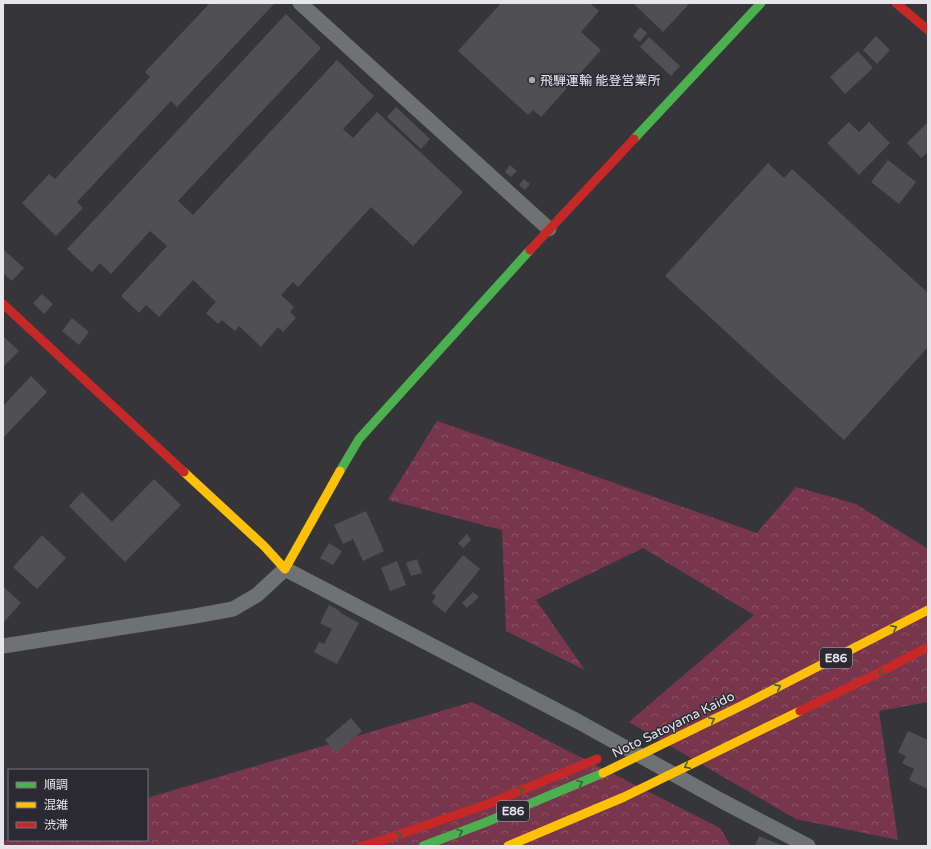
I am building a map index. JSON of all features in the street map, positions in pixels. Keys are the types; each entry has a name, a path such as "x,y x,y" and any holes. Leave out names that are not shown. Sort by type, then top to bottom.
{"main road":[{"path":"3,304 264,546 285,569 359,439 549,229 761,3"},
{"path":"896,3 928,30"},
{"name":"Noto Satoyama Kaido","path":"423,846 484,823 601,774 743,705 928,610"},
{"name":"E86","path":"508,846 624,797 928,647"},
{"path":"616,754 688,732"},
{"path":"362,846 488,804 598,759"},
{"path":"522,846 583,815"}],"street":[{"path":"300,3 549,229"},
{"path":"3,646 232,609 257,595 285,569 579,722 808,846"}],"green space":[{"path":"437,421 757,533 796,487 856,504 928,549 928,702 879,711 898,840 796,819 629,722 754,615 643,548 536,600 585,670 506,631 502,530 388,500"},
{"path":"472,702 720,828 731,846 3,846 3,841 8,839 8,841 148,841 148,798"}],"building":[{"path":"210,3 274,4 177,107 171,101 77,202 83,208 56,236 22,203 49,174 55,179 150,77 145,72"},
{"name":"飛騨運輸 能登営業所","path":"501,3 590,3 599,11 581,32 601,50 541,117 533,110 528,115 458,51"},
{"path":"633,3 690,3 663,32"},
{"path":"286,14 321,48 178,201 193,215 337,60 374,96 343,129 353,138 377,112 463,192 413,246 371,207 298,287 293,282 281,295 294,307 290,312 296,318 283,332 278,327 261,347 239,326 235,331 222,320 218,324 206,313 216,302 193,280 159,317 146,305 139,313 121,296 167,246 150,231 111,274 100,263 92,272 67,249"},
{"path":"640,27 647,33 640,42 633,36"},
{"path":"876,36 890,50 877,64 863,50"},
{"path":"649,37 680,66 671,76 640,47"},
{"path":"858,51 873,68 845,94 830,77"},
{"path":"396,107 430,139 421,149 387,117"},
{"path":"849,122 859,132 869,122 890,143 859,175 827,143"},
{"path":"927,123 928,152 921,158 907,143"},
{"path":"888,160 916,182 899,204 871,182"},
{"path":"768,163 784,178 792,169 928,293 928,347 844,440 665,276"},
{"path":"510,165 517,171 511,177 505,172"},
{"path":"524,179 530,184 525,190 519,185"},
{"path":"3,249 24,268 12,281 3,273"},
{"path":"42,294 53,304 44,314 33,303"},
{"path":"72,318 89,332 79,345 62,331"},
{"path":"3,336 19,351 3,367"},
{"path":"31,376 47,392 3,438 3,406"},
{"path":"154,479 181,505 125,562 69,506 82,492 112,522"},
{"path":"366,511 384,551 363,561 353,539 343,544 334,525"},
{"path":"467,534 471,540 463,548 458,543"},
{"path":"42,535 66,558 37,589 13,567"},
{"path":"329,543 342,551 333,565 320,558"},
{"path":"463,555 480,569 445,613 432,602 436,596 432,593"},
{"path":"417,559 422,573 411,576 406,563"},
{"path":"397,561 406,585 390,591 381,568"},
{"path":"3,586 21,603 3,623"},
{"path":"473,592 479,597 467,608 462,603"},
{"path":"329,605 359,623 337,664 314,652 319,642 324,644 332,629 320,623"},
{"path":"351,718 362,731 336,753 325,740"},
{"path":"908,731 928,740 928,789 909,780 914,769 902,763 906,756 898,752"},
{"path":"759,836 783,846 755,846"}],"traffic: fast":[{"path":"634,139 761,3"},
{"path":"340,471 359,439 530,250"},
{"path":"423,846 484,823 603,773"}],"traffic: slow":[{"path":"184,472 264,546 285,569 340,471"},
{"path":"603,773 743,705 928,610"},
{"path":"508,846 624,797 800,711"}],"traffic: jam":[{"path":"896,3 928,30"},
{"path":"530,250 634,139"},
{"path":"3,304 184,472"},
{"path":"800,711 928,647"},
{"path":"362,846 488,804 597,759"}],"place":[{"name":"飛騨運輸 能登営業所","path":"532,80"}]}
